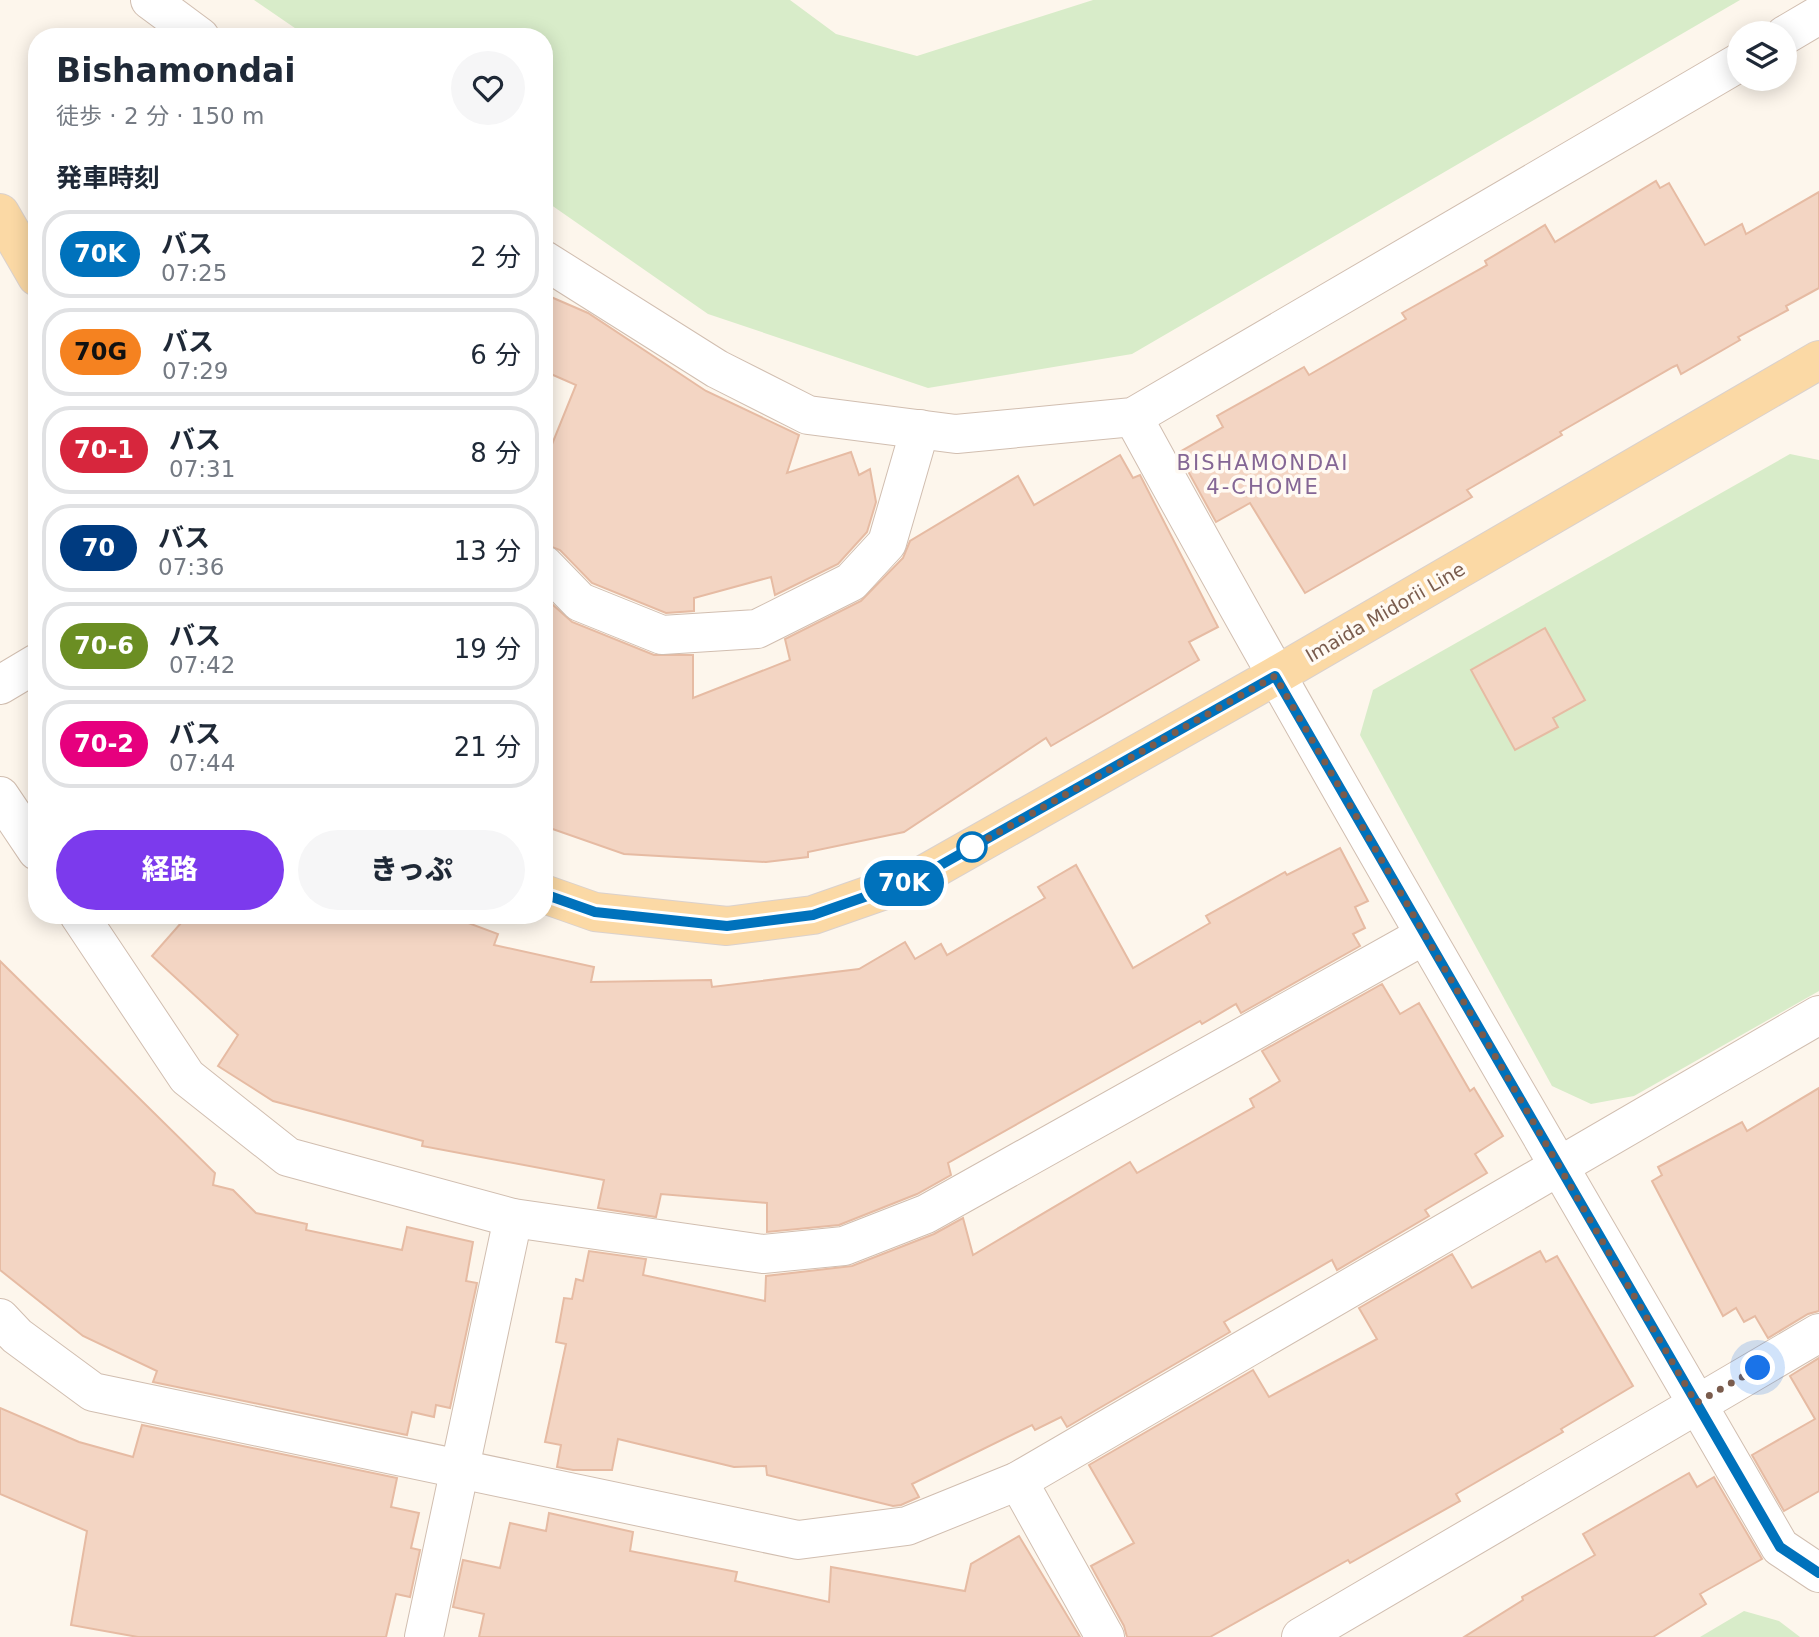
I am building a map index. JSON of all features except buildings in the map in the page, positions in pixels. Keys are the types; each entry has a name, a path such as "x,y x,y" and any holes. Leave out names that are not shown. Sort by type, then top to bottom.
{"main road":[{"path":"0,213 28,261"},
{"name":"Imaida Midorii Line","path":"553,897 595,912 727,926 813,915 916,879 1815,371"}],"street":[{"path":"150,0 188,28"},
{"path":"1797,28 1819,15"},
{"path":"553,266 717,369 808,415 956,434 1133,417 1727,70"},
{"path":"1133,417 1275,676 1423,936 1560,1164 1780,1547 1819,1573"},
{"path":"553,574 580,602 662,635 757,629 851,582 887,543 920,429"},
{"path":"0,685 28,668"},
{"path":"0,796 28,838"},
{"path":"85,924 187,1077 288,1157 513,1218 763,1254 844,1246 926,1214 1423,936"},
{"path":"0,1318 17,1336 93,1392 798,1540 907,1526 1018,1480 1819,1015"},
{"path":"424,1637 513,1218"},
{"path":"1301,1637 1819,1333"},
{"path":"1018,1480 1105,1637"}],"green space":[{"path":"254,0 790,0 836,34 917,56 1093,0 1740,0 1132,354 928,388 708,314 553,206 553,28 295,28"},
{"path":"1790,454 1819,460 1819,991 1634,1096 1591,1104 1552,1086 1360,735 1373,690"},
{"path":"1744,1611 1779,1621 1800,1637 1700,1637"}],"bus line":[{"name":"70K","path":"553,897 595,912 727,926 813,915 916,879 1275,676 1423,936 1560,1164 1780,1547 1819,1573"}],"district":[{"name":"BISHAMONDAI 4-CHOME","path":"1263,475"}],"route":[{"path":"972,847 964,852 1275,676 1423,936 1560,1164 1696,1403 1758,1368"}]}
